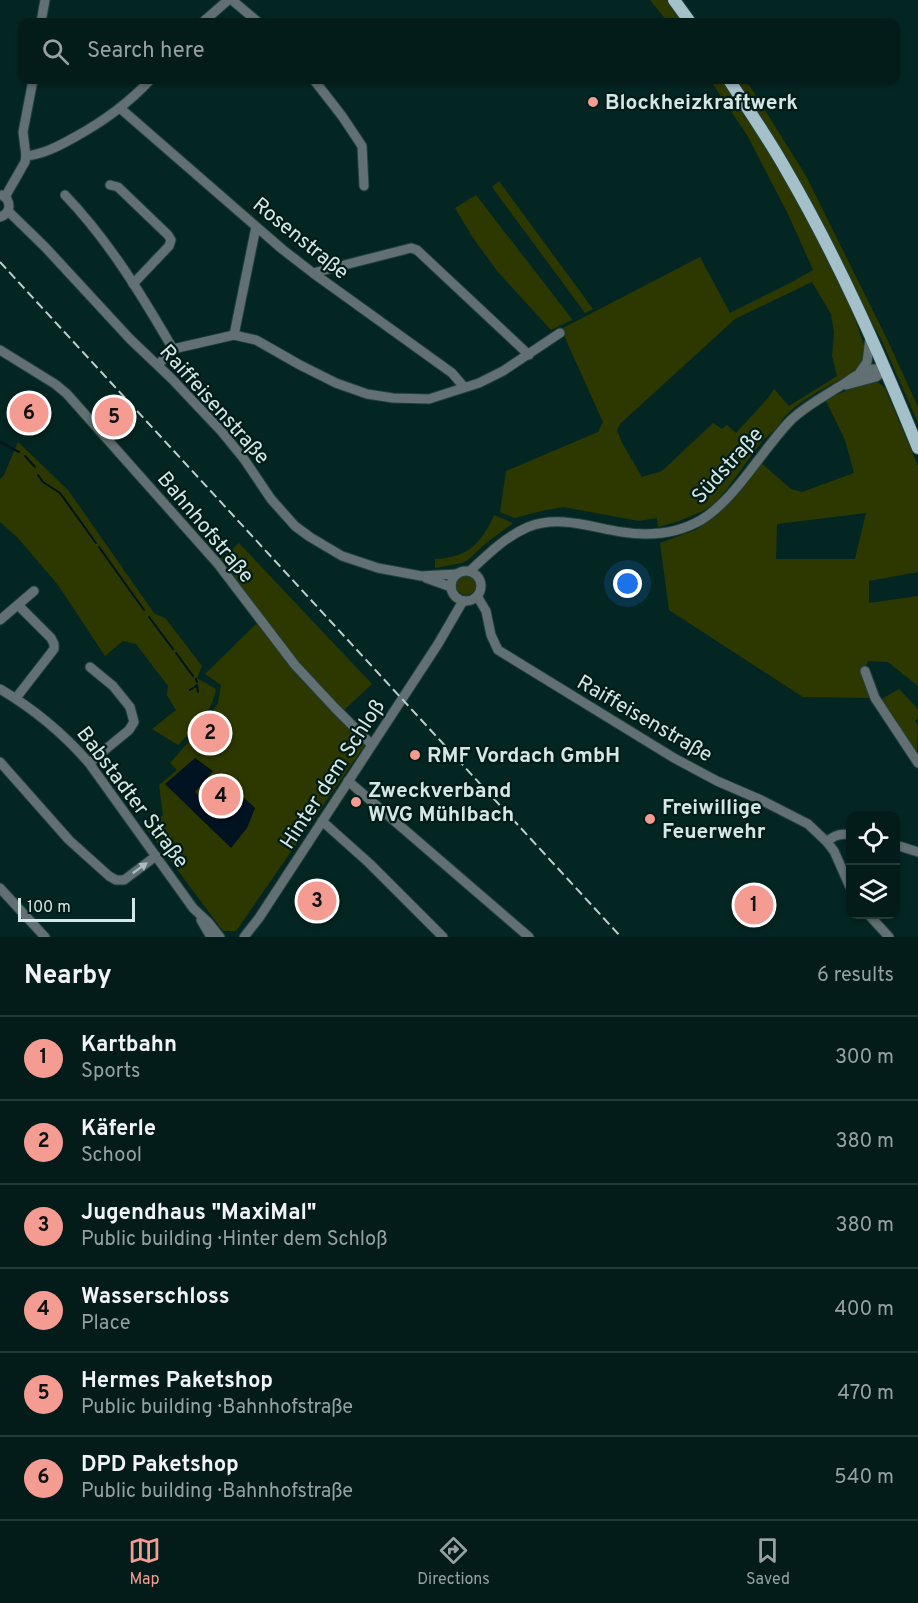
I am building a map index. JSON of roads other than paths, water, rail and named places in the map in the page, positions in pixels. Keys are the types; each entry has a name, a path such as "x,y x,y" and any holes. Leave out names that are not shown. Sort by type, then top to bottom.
{"main road":[{"path":"675,0 687,18"},
{"path":"732,84 785,168 834,259 886,369 918,448"}],"street":[{"path":"42,18 45,0"},
{"path":"208,18 230,0 253,18"},
{"path":"0,218 8,211 9,202 3,195 21,170 27,156 23,132 32,84"},
{"path":"27,156 46,152 99,124 121,109 146,84"},
{"path":"317,84 362,146 364,186"},
{"name":"Rosenstraße","path":"121,109 256,227 313,273 452,372 464,387"},
{"path":"110,185 118,187 171,240 170,246 133,284"},
{"path":"65,195 99,233 173,349"},
{"name":"Raiffeisenstraße","path":"8,211 45,247 130,339 158,365 238,452 295,526 342,556 378,568 421,576 470,572"},
{"path":"234,335 256,227"},
{"path":"313,273 411,248 417,250 528,355"},
{"path":"158,365 173,349 234,335 256,340 309,370 367,394 393,398 429,399 479,383 503,371 560,333"},
{"path":"860,372 867,362 870,336"},
{"name":"Bahnhofstraße","path":"0,350 68,394 218,564 295,665 372,744"},
{"name":"Südstraße","path":"470,572 511,537 528,527 544,523 562,521 620,532 651,534 681,529 700,520 720,505 792,420 808,405 860,372 876,367 886,369"},
{"name":"Südstraße","path":"838,388 876,377 886,369"},
{"path":"876,377 886,380 893,387"},
{"name":"Südstraße","path":"478,578 492,551"},
{"path":"470,572 478,578"},
{"path":"457,574 452,580 456,595 471,600 477,596"},
{"name":"Raiffeisenstraße","path":"421,576 456,595"},
{"name":"Raiffeisenstraße","path":"478,578 481,587 477,596 486,611 491,635 498,650 672,756 717,781 808,824 834,851 846,878"},
{"path":"0,620 34,591"},
{"name":"Hinter dem Schloß","path":"244,937 259,918 447,629 456,595"},
{"path":"16,698 54,649 51,638 18,604"},
{"path":"89,763 129,730 134,722 130,708 113,686 90,667"},
{"path":"865,671 875,698 918,763"},
{"name":"Babstadter Straße","path":"0,689 16,698 71,742 89,763 193,908 208,922 219,937"},
{"path":"0,762 69,840 109,876 116,880 123,880 156,856"},
{"path":"348,781 529,937"},
{"path":"322,821 369,863 443,937"},
{"path":"826,842 834,836 846,835"},
{"path":"900,846 918,852"},
{"path":"0,888 45,937"},
{"name":"Babstadter Straße","path":"199,915 211,937"},
{"path":"873,919 889,937"}],"water":[{"path":"195,758 213,771 195,792 224,817 242,796 255,808 247,828 231,848 165,784"}],"waterway":[{"path":"0,442 19,452"},
{"path":"25,456 35,467"},
{"path":"38,475 43,482 60,493 96,543"},
{"path":"99,547 144,610"},
{"path":"149,617 173,649"},
{"path":"176,653 193,676"},
{"path":"195,687 197,685 198,692"}],"railway":[{"path":"0,262 621,937"}],"place":[{"name":"Blockheizkraftwerk","path":"593,102"},
{"name":"DPD Paketshop","path":"29,413"},
{"name":"Hermes Paketshop","path":"114,417"},
{"name":"Käferle","path":"210,733"},
{"name":"RMF Vordach GmbH","path":"415,755"},
{"name":"Wasserschloss","path":"221,796"},
{"name":"Zweckverband WVG Mühlbach","path":"356,802"},
{"name":"Freiwillige Feuerwehr","path":"650,819"},
{"name":"Jugendhaus \"MaxiMal\"","path":"317,901"},
{"name":"Kartbahn","path":"754,905"}]}
